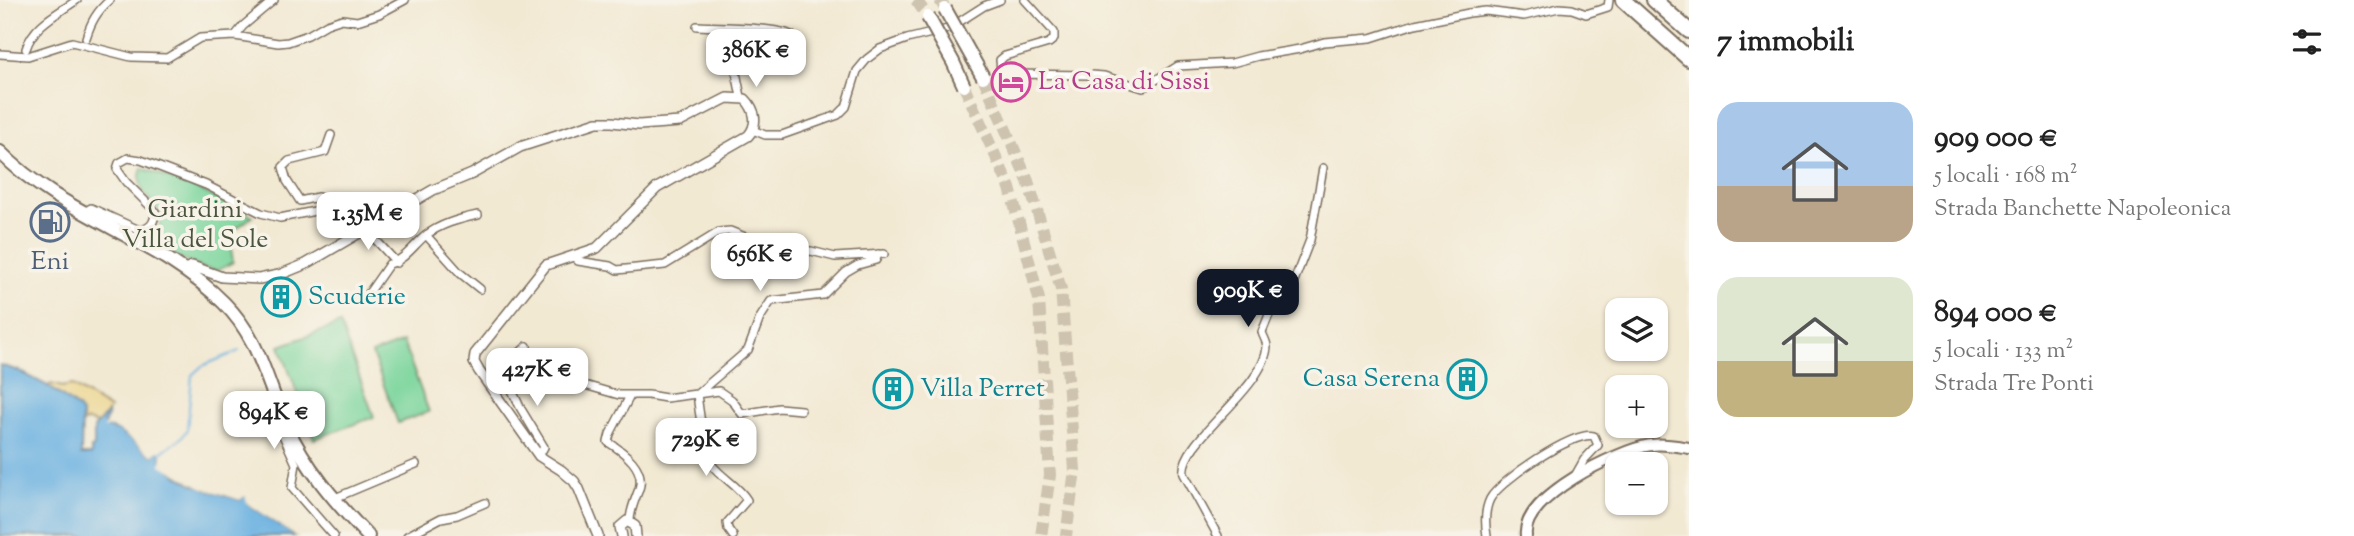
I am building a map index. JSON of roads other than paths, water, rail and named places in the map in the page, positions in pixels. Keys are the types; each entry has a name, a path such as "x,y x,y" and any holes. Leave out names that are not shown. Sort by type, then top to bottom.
{"highway":[{"path":"1623,0 1689,60"},
{"path":"1658,4 1689,31"}],"main road":[{"path":"945,9 983,77"},
{"path":"928,17 964,86"},
{"path":"0,152 16,169 83,214 185,269 216,295 244,326 257,349 299,452 313,473 368,536"},
{"path":"1526,536 1529,518 1537,508 1586,469 1640,447 1655,444 1689,448"}],"street":[{"path":"26,49 33,33 77,0"},
{"path":"86,38 99,9 110,0"},
{"path":"235,36 274,0"},
{"path":"0,54 29,55 72,43 131,57 170,58 200,38 235,36 278,43 288,42 308,36 327,24 342,19 357,21 379,14 405,0"},
{"path":"753,130 765,135 782,135 838,115 846,107 858,71 866,59 880,49 948,29 984,6 1000,0"},
{"path":"1025,0 1049,26 1054,33 1054,39 1049,43 1005,56 1000,60 1002,70 1008,74 1104,76 1143,88 1178,66 1232,63 1300,50 1324,42 1371,38 1415,24 1486,10 1524,16 1559,8 1586,14 1608,7 1609,0"},
{"path":"697,26 770,30 789,34 796,40 797,50 790,56 746,61 737,66 741,97"},
{"path":"185,269 192,266 222,277 271,277 298,268 433,190 472,174 520,147 597,122 639,125 680,122 727,98 741,97 753,109 753,130 743,139 647,195 601,245 590,251 551,262 542,268 478,349 474,358 479,371 538,456 574,481 597,536"},
{"path":"83,214 91,208 139,230 150,227 154,222 155,211 117,169 119,163 128,158 141,160 206,186 261,213 280,218 315,211 322,206 321,199 318,197 300,201 287,181 283,167 289,161 325,152 331,135"},
{"path":"1218,536 1184,474 1183,466 1190,453 1262,367 1267,345 1262,332 1273,305 1289,294 1310,240 1323,168"},
{"path":"364,300 389,264 397,263 426,235 460,219 478,215"},
{"path":"361,231 374,238 397,263"},
{"path":"573,256 578,261 617,270 655,267 665,265 719,232 730,231 786,253 811,251 835,257 881,254 876,260 846,272 823,295 771,301 760,318 748,350 697,394"},
{"path":"426,235 460,273 480,289"},
{"path":"527,346 510,362 505,376 544,447 538,456"},
{"path":"588,386 629,396 666,398 719,391 732,400 742,414 779,408 800,410"},
{"path":"272,390 268,402 296,464 292,488 334,536"},
{"path":"697,394 710,463 747,500 727,523 733,536"},
{"path":"629,396 608,442 628,455 638,470 640,486 630,513 636,536"},
{"path":"1487,536 1484,520 1490,498 1501,486 1537,459 1572,440 1582,435 1594,436 1598,445 1596,450 1584,460 1575,477"},
{"path":"335,498 416,464"},
{"path":"407,536 441,518 457,515 485,503"},
{"path":"622,536 620,527 624,522 630,521"}],"water":[{"path":"0,365 19,371 48,386 78,408 82,414 81,455 91,455 94,428 109,412 104,423 107,428 119,431 153,456 157,451 162,454 161,459 176,474 196,485 240,500 244,496 247,497 247,503 295,536 0,536"}],"waterway":[{"path":"160,453 181,438 187,430 192,375 202,366 239,351"}],"tunnel":[{"path":"916,0 928,17"},
{"path":"940,0 945,9"},
{"path":"983,77 1028,181 1061,289 1075,470 1066,536"},
{"path":"964,86 1010,188 1039,299 1050,475 1041,536"}],"place":[{"name":"La Casa di Sissi","path":"1011,82"},
{"name":"Eni","path":"50,222"},
{"name":"Scuderie","path":"281,297"},
{"name":"Casa Serena","path":"1467,379"},
{"name":"Villa Perret","path":"893,389"}],"park label":[{"name":"Giardini Villa del Sole","path":"195,225"}]}
